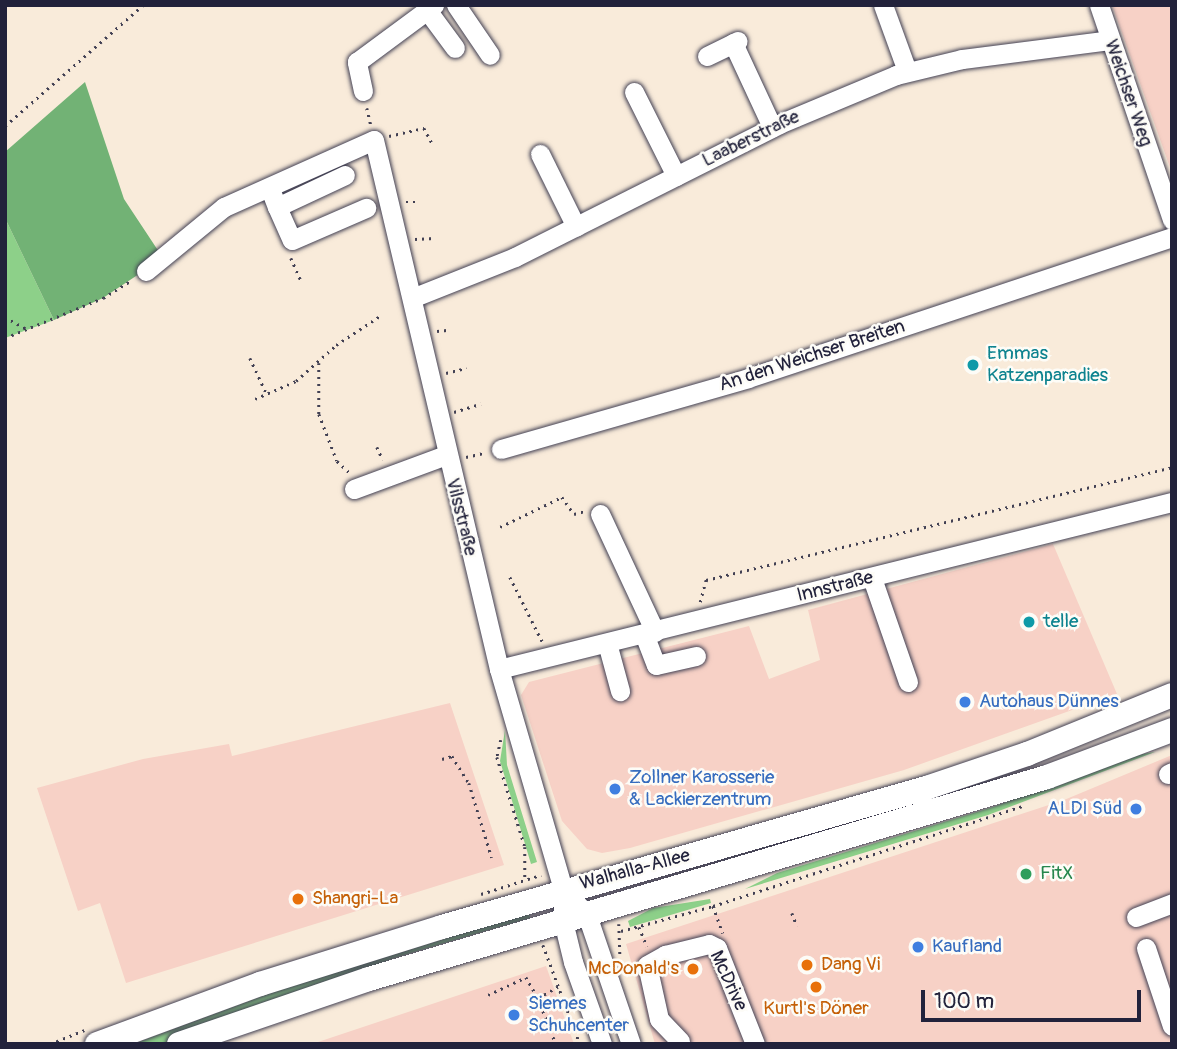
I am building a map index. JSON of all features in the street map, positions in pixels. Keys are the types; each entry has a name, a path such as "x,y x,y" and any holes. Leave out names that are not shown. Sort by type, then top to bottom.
{"main road":[{"name":"Walhalla-Allee","path":"97,1044 260,984 563,890 926,788 1027,754 1172,695"},
{"name":"Walhalla-Allee","path":"179,1044 369,979 1047,777 1172,730"}],"street":[{"path":"457,5 490,55"},
{"path":"883,5 907,71"},
{"name":"Weichser Weg","path":"1099,5 1172,220"},
{"path":"363,91 357,62 430,8 455,48"},
{"name":"Laaberstraße","path":"412,298 515,257 772,127 907,71 1110,40"},
{"path":"707,55 735,42 772,127"},
{"path":"634,92 676,176"},
{"path":"146,271 224,207 374,140"},
{"name":"Vilsstraße","path":"374,140 499,670 563,890 563,921 602,1044"},
{"path":"540,154 576,227"},
{"path":"277,207 345,175"},
{"path":"269,187 292,240 366,208"},
{"name":"An den Weichser Breiten","path":"501,449 748,378 1172,237"},
{"path":"363,485 447,458"},
{"name":"Innstraße","path":"499,670 1172,502"},
{"path":"592,513 649,633 656,665 696,656"},
{"path":"872,578 908,682"},
{"path":"607,643 620,691"},
{"name":"Vilsstraße","path":"563,890 587,915 631,1044"},
{"path":"1136,917 1172,903"},
{"name":"McDrive","path":"652,961 714,944 755,1044"},
{"path":"1146,948 1172,1026"},
{"path":"652,961 646,972 659,1019 680,1041"}],"path":[{"path":"5,126 144,5"},
{"path":"363,91 374,140 424,128 432,143"},
{"path":"398,241 435,238"},
{"path":"292,240 285,243 301,280"},
{"path":"5,338 103,298 146,271"},
{"path":"255,399 296,381 336,345 380,316"},
{"path":"5,317 28,330"},
{"path":"250,358 267,394"},
{"path":"319,363 319,414 333,452 347,472 363,485"},
{"path":"438,417 481,404"},
{"path":"447,458 501,449"},
{"path":"694,622 706,580 1172,467"},
{"path":"500,527 562,497 574,514 592,513"},
{"path":"510,577 549,657"},
{"path":"509,704 497,757 525,847 525,880"},
{"path":"442,759 452,756 469,783 492,858"},
{"path":"621,931 713,906 1034,802"},
{"path":"713,906 726,940"},
{"path":"792,913 797,926"},
{"path":"639,927 652,961"},
{"path":"554,968 580,1044"},
{"path":"488,995 526,977 538,998 556,1044"},
{"path":"538,998 559,986"}],"shaded area":[{"path":"1112,5 1172,5 1172,173"},
{"path":"1053,544 1117,694 904,770 630,848 602,853 587,849 562,821 521,695 529,682 749,626 769,679 820,660 808,610"},
{"path":"450,703 504,865 126,983 100,903 78,911 37,788 143,759 229,744 232,756"},
{"path":"1172,755 1172,1044 655,1044 626,944 1064,800"},
{"path":"546,966 574,1044 312,1044"}],"green space":[{"path":"85,82 124,199 163,258 103,298 54,320 5,218 5,152"},
{"path":"5,218 54,320 5,338"},
{"path":"505,730 507,765 537,862 531,864 500,761"},
{"path":"1155,752 988,815 745,889 777,873 993,807 1124,757"},
{"path":"710,899 711,903 630,927 628,921 653,908"},
{"path":"529,913 530,918 397,957 165,1044 133,1044 284,988"}],"place":[{"name":"Emmas Katzenparadies","path":"973,365"},
{"name":"telle","path":"1029,622"},
{"name":"Autohaus Dünnes","path":"965,702"},
{"name":"Zollner Karosserie & Lackierzentrum","path":"615,789"},
{"name":"ALDI Süd","path":"1136,809"},
{"name":"FitX","path":"1026,874"},
{"name":"Shangri-La","path":"298,899"},
{"name":"Kaufland","path":"918,947"},
{"name":"Dang Vi","path":"807,965"},
{"name":"McDonald's","path":"693,969"},
{"name":"Kurtl's Döner","path":"816,987"},
{"name":"Siemes Schuhcenter","path":"514,1015"}]}
